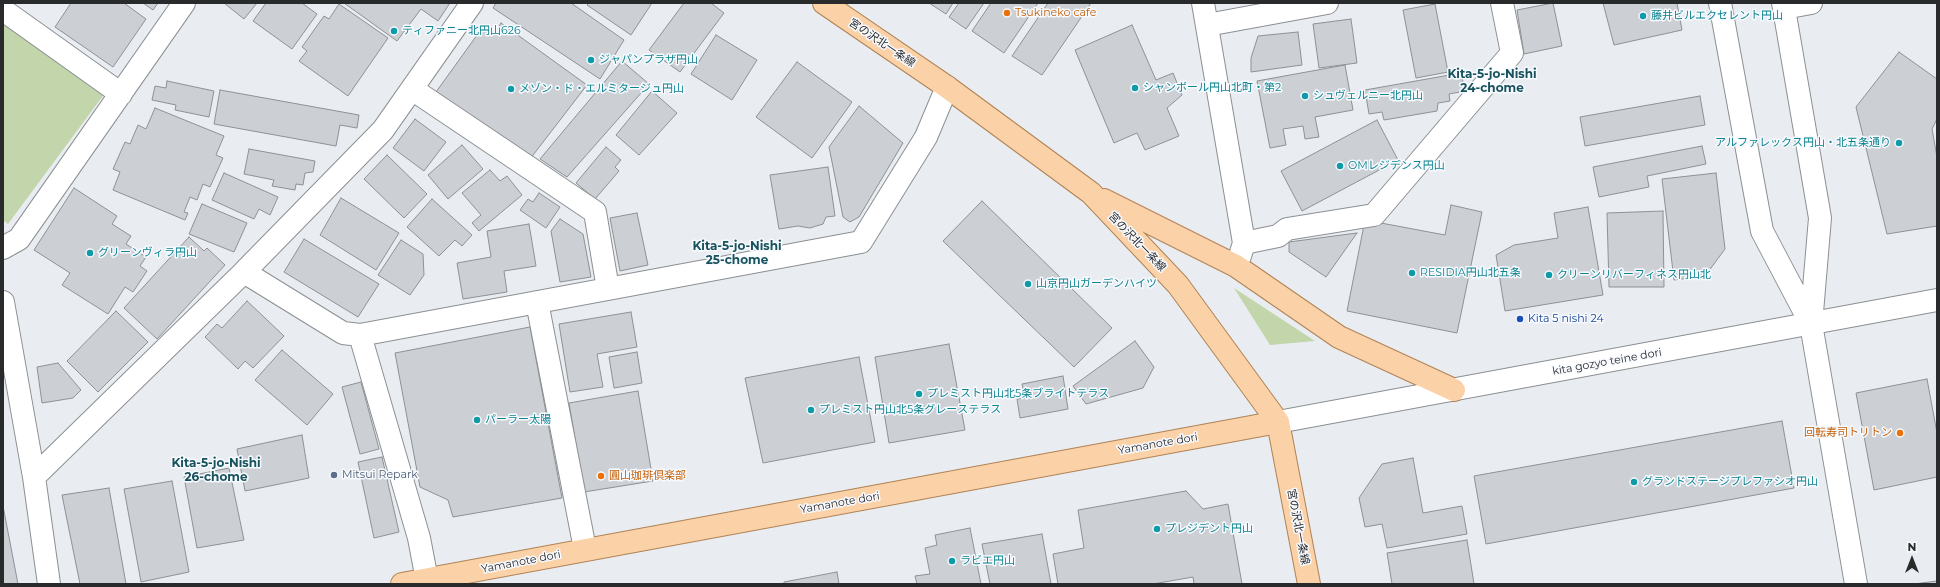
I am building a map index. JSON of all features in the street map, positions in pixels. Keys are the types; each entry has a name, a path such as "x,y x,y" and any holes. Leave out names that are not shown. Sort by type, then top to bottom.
{"main road":[{"name":"宮の沢北一条線","path":"824,3 947,87 1090,193 1178,285 1278,422 1309,584"},
{"path":"1090,193 1236,266 1339,337 1454,390"},
{"name":"Yamanote dori","path":"402,584 1278,422"}],"street":[{"path":"3,248 19,239 184,3"},
{"path":"34,477 244,272 383,130 472,3"},
{"path":"1203,3 1244,243 1236,266"},
{"path":"1206,25 1327,3"},
{"path":"1244,243 1278,236 1287,229 1374,215 1512,53 1502,3"},
{"path":"1720,3 1762,231 1811,324"},
{"path":"1811,3 1784,5 1820,218 1811,324 1856,584"},
{"path":"3,10 121,94"},
{"path":"244,272 343,333 360,335 860,242 926,137 947,87"},
{"path":"412,90 595,212 608,289"},
{"name":"kita gozyo teine dori","path":"1278,422 1937,300"},
{"path":"3,302 34,477 49,584"},
{"path":"537,302 585,550"},
{"path":"360,335 419,538 427,580"}],"green space":[{"path":"3,21 105,93 8,224 3,220"},
{"path":"1234,288 1315,341 1270,345"}],"building":[{"path":"71,3 124,3 146,19 113,67 55,27"},
{"path":"143,3 158,3 153,10"},
{"path":"224,3 257,3 244,19"},
{"path":"266,3 302,3 317,14 292,49 253,21"},
{"name":"ティファニー北円山626","path":"344,3 450,3 438,21 421,9 397,41"},
{"name":"ジャパンプラザ円山","path":"496,3 571,3 624,40 600,79 493,8"},
{"path":"589,3 652,3 631,35 587,5"},
{"path":"684,3 711,3 724,13 680,72 649,50"},
{"path":"929,3 953,3 946,14"},
{"path":"959,3 984,3 966,29 949,17"},
{"path":"991,3 1038,3 1004,53 972,31"},
{"path":"1048,3 1091,3 1042,75 1012,56"},
{"path":"1553,3 1562,46 1524,54 1517,10"},
{"name":"藤井ビルエクセレント円山","path":"1603,3 1677,3 1682,30 1614,45"},
{"path":"339,4 388,38 348,96 299,61 307,51 302,47 324,16 329,19"},
{"path":"1435,4 1448,72 1416,78 1403,10"},
{"path":"1351,19 1357,63 1319,68 1313,24"},
{"name":"メゾン・ド・エルミタージュ円山","path":"501,23 587,85 530,159 436,92 485,24 496,32"},
{"name":"シャンボール円山北町・第2","path":"1132,25 1156,80 1173,73 1182,95 1167,108 1179,136 1145,150 1137,133 1114,143 1075,50"},
{"path":"1298,32 1302,65 1251,72 1251,58 1258,36"},
{"path":"716,35 757,60 732,100 691,74"},
{"name":"アルファレックス円山・北五条通り","path":"1899,52 1937,79 1937,119 1932,129 1937,157 1937,226 1887,234 1856,107"},
{"path":"622,61 649,84 567,177 540,159"},
{"path":"797,62 852,102 812,158 756,117"},
{"name":"シュヴェルニー北円山","path":"1345,65 1353,110 1315,117 1319,137 1305,139 1303,126 1283,129 1286,145 1270,148 1257,81"},
{"path":"1461,73 1465,91 1449,94 1450,101 1438,103 1437,111 1384,120 1382,112 1369,114 1365,90"},
{"path":"167,81 214,91 209,117 175,110 176,105 152,100 155,86 166,88"},
{"path":"220,90 359,115 357,128 340,125 336,146 214,124"},
{"path":"652,91 677,113 639,155 616,135"},
{"path":"1700,96 1705,125 1585,146 1580,117"},
{"path":"859,106 903,143 859,217 850,222 843,217 829,147"},
{"path":"155,108 224,136 216,155 223,158 210,187 203,184 197,200 190,197 184,212 188,213 185,220 113,190 120,172 113,169 125,142 130,144 138,125 146,129"},
{"path":"415,119 446,142 424,171 393,148"},
{"name":"OMレジデンス円山","path":"1377,120 1398,160 1302,211 1281,171"},
{"path":"462,145 483,169 448,199 428,175"},
{"path":"1702,146 1706,164 1647,176 1649,187 1599,197 1593,167"},
{"path":"606,147 621,160 615,167 619,171 595,199 576,183"},
{"path":"249,149 315,161 313,172 305,173 303,185 296,184 295,190 272,186 274,180 244,174"},
{"path":"387,155 427,194 404,218 364,179"},
{"path":"828,167 835,216 826,217 823,224 810,228 798,226 779,229 770,175"},
{"path":"490,170 500,181 507,176 522,195 479,231 472,223 481,215 462,193"},
{"path":"224,173 278,197 270,215 259,209 254,219 212,200"},
{"path":"1716,173 1725,249 1705,276 1674,280 1662,179"},
{"name":"グリーンヴィラ円山","path":"74,188 117,216 112,224 131,236 126,244 146,257 140,266 147,271 133,292 125,287 108,314 62,285 70,273 34,250"},
{"path":"539,193 560,207 546,228 520,210 528,199 533,202"},
{"path":"341,198 399,233 376,270 320,235"},
{"path":"432,199 472,235 462,246 455,240 439,256 407,227"},
{"name":"山京円山ガーデンハイツ","path":"982,201 1112,328 1074,367 943,241"},
{"path":"202,204 247,223 234,252 189,234"},
{"name":"RESIDIA円山北五条","path":"1451,205 1482,212 1457,333 1347,311 1365,220 1445,235"},
{"name":"クリーンリバーフィネス円山北","path":"1588,207 1603,295 1505,311 1496,255 1514,245 1558,238 1554,213"},
{"path":"1663,211 1664,287 1609,287 1607,213"},
{"path":"637,213 648,265 620,271 610,218"},
{"path":"560,219 583,234 591,277 560,282 551,231"},
{"path":"529,224 536,266 504,271 507,292 463,299 457,263 491,257 487,231"},
{"path":"1357,233 1326,277 1289,252 1289,242"},
{"path":"189,237 204,251 207,248 225,265 157,339 124,308"},
{"path":"304,239 379,284 358,317 284,272"},
{"path":"401,240 423,254 424,275 410,295 378,275"},
{"path":"247,301 284,336 253,368 245,361 238,369 205,337 217,324 222,328"},
{"path":"116,311 148,342 98,392 67,361"},
{"path":"631,312 637,347 597,354 603,387 570,392 559,324"},
{"name":"パーラー太陽","path":"530,327 562,498 453,517 448,500 420,487 395,353"},
{"path":"1135,341 1154,367 1143,388 1086,404 1073,386"},
{"name":"プレミスト円山北5条ブライトテラス","path":"949,344 965,430 889,443 875,357"},
{"path":"282,350 333,394 307,425 255,380"},
{"path":"637,352 642,383 614,388 609,357"},
{"name":"プレミスト円山北5条グレーステラス","path":"859,357 875,442 763,463 745,378"},
{"path":"58,363 81,390 73,398 42,403 37,367"},
{"path":"1063,376 1068,409 1020,418 1017,399 1025,398 1022,384"},
{"path":"1927,379 1937,433 1937,477 1874,490 1856,393"},
{"path":"361,382 379,449 360,454 342,387"},
{"path":"638,391 653,481 584,492 569,403"},
{"name":"グランドステージプレファシオ円山","path":"1782,421 1794,488 1486,544 1474,476"},
{"path":"302,435 309,478 245,491 237,449"},
{"path":"382,457 399,532 374,538 358,462"},
{"path":"1413,458 1423,513 1462,506 1467,534 1387,548 1382,524 1365,527 1359,498 1382,464"},
{"path":"229,468 244,540 197,548 184,477"},
{"path":"172,481 189,572 141,582 124,489"},
{"path":"109,488 126,584 80,584 62,495"},
{"name":"プレジデント円山","path":"1186,491 1203,509 1228,504 1242,584 1194,584 1193,577 1153,584 1058,584 1053,554 1084,548 1078,510"},
{"path":"3,506 18,584 3,584"},
{"name":"ラビエ円山","path":"970,528 981,584 917,584 915,576 930,574 925,548 937,545 935,535"},
{"path":"1042,534 1051,584 990,584 982,544"},
{"path":"1467,540 1474,584 1392,584 1387,553"},
{"path":"837,572 839,584 784,584 784,582"},
{"path":"1937,581 1937,584 1914,584"}],"place":[{"name":"Tsukineko cafe","path":"1007,13"},
{"name":"藤井ビルエクセレント円山","path":"1643,16"},
{"name":"ティファニー北円山626","path":"394,31"},
{"name":"ジャパンプラザ円山","path":"591,60"},
{"name":"シャンボール円山北町・第2","path":"1135,88"},
{"name":"メゾン・ド・エルミタージュ円山","path":"511,89"},
{"name":"シュヴェルニー北円山","path":"1305,96"},
{"name":"アルファレックス円山・北五条通り","path":"1899,143"},
{"name":"OMレジデンス円山","path":"1340,166"},
{"name":"グリーンヴィラ円山","path":"90,253"},
{"name":"RESIDIA円山北五条","path":"1412,273"},
{"name":"クリーンリバーフィネス円山北","path":"1549,275"},
{"name":"山京円山ガーデンハイツ","path":"1028,284"},
{"name":"Kita 5 nishi 24","path":"1520,319"},
{"name":"プレミスト円山北5条ブライトテラス","path":"919,394"},
{"name":"プレミスト円山北5条グレーステラス","path":"811,410"},
{"name":"パーラー太陽","path":"477,420"},
{"name":"回転寿司トリトン","path":"1900,433"},
{"name":"Mitsui Repark","path":"334,475"},
{"name":"圓山珈琲倶楽部","path":"601,476"},
{"name":"グランドステージプレファシオ円山","path":"1634,482"},
{"name":"プレジデント円山","path":"1157,529"},
{"name":"ラビエ円山","path":"952,561"}],"district":[{"name":"Kita-5-jo-Nishi 24-chome","path":"1492,81"},
{"name":"Kita-5-jo-Nishi 25-chome","path":"737,253"},
{"name":"Kita-5-jo-Nishi 26-chome","path":"216,470"}]}
